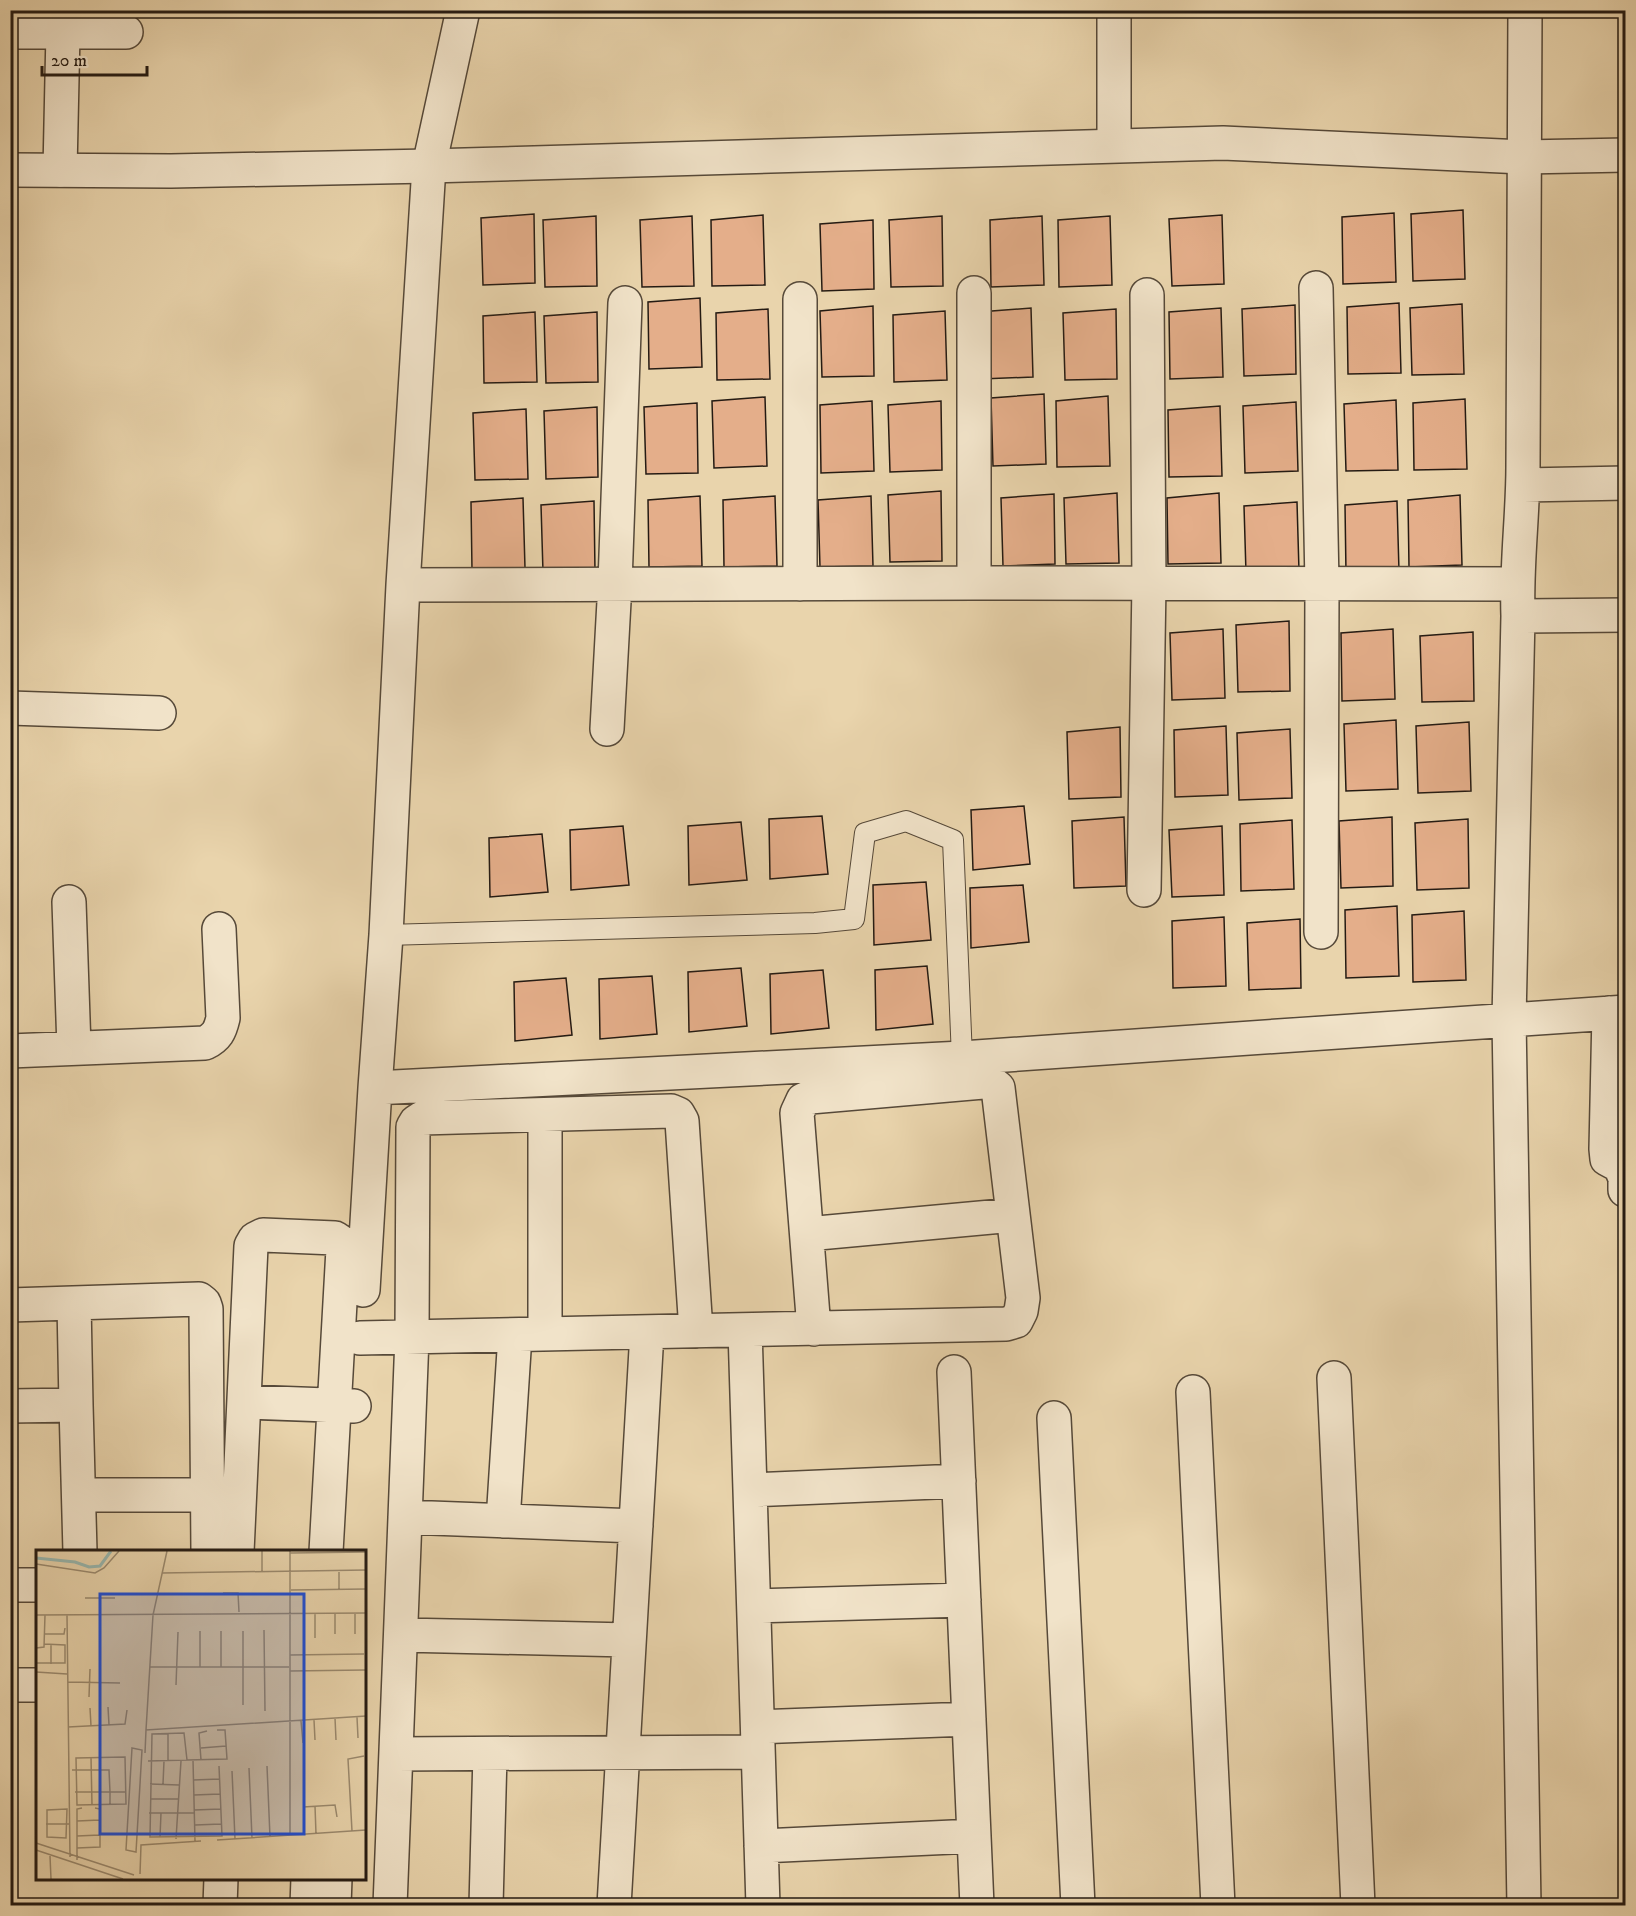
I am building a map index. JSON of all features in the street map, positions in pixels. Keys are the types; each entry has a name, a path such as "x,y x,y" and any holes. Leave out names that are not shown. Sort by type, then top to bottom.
{"street":[{"path":"326,1550 344,1406 360,1338 386,935 403,585 429,166 463,10"},
{"path":"1114,10 1114,146"},
{"path":"1524,1905 1509,1019 1518,616 1516,584 1523,485 1523,157 1526,10"},
{"path":"10,32 126,32"},
{"path":"60,170 63,32"},
{"path":"10,170 171,171 429,166 1223,142 1523,157 1626,155"},
{"path":"1316,288 1322,584 1321,932"},
{"path":"974,293 974,582"},
{"path":"1144,890 1149,582 1147,295"},
{"path":"800,299 800,584"},
{"path":"607,729 615,583 625,303"},
{"path":"1523,485 1626,483"},
{"path":"403,585 974,582 1516,584"},
{"path":"1518,616 1626,615"},
{"path":"10,708 159,713"},
{"path":"69,902 74,1048"},
{"path":"10,1051 205,1043 213,1039 220,1030 223,1018 219,929"},
{"path":"375,1088 962,1058 1618,1013 1606,1149 1607,1159 1620,1166 1625,1178 1625,1190"},
{"path":"360,1338 814,1329 1006,1324 1016,1320 1021,1311 1023,1298 999,1088 983,1082 810,1097 803,1100 797,1113 814,1329"},
{"path":"390,1905 412,1337 413,1127 416,1122 422,1118 671,1111 678,1114 682,1121 696,1331"},
{"path":"503,1521 530,1334 545,1115"},
{"path":"807,1234 1013,1215"},
{"path":"237,1550 251,1246 255,1239 263,1235 334,1238 341,1242 344,1406 348,1472 345,1550"},
{"path":"10,1305 199,1299 204,1303 206,1309 208,1550"},
{"path":"74,1303 81,1550"},
{"path":"746,1330 763,1905"},
{"path":"614,1905 646,1332"},
{"path":"954,1372 977,1905"},
{"path":"1334,1378 1358,1905"},
{"path":"1193,1392 1218,1905"},
{"path":"244,1402 344,1406"},
{"path":"10,1406 76,1405"},
{"path":"1054,1418 1078,1905"},
{"path":"750,1490 959,1481"},
{"path":"79,1495 207,1495"},
{"path":"405,1517 636,1526"},
{"path":"10,1585 36,1585"},
{"path":"754,1606 964,1600"},
{"path":"402,1635 629,1640"},
{"path":"10,1685 36,1685"},
{"path":"397,1754 622,1754 969,1719"},
{"path":"486,1905 490,1754"},
{"path":"761,1846 974,1836"},
{"path":"220,1905 221,1880"},
{"path":"307,1905 308,1880"},
{"path":"334,1905 335,1880"}],"lane":[{"path":"386,935 815,923 854,918 866,833 906,821 952,840 962,1058"}],"building":[{"path":"1463,210 1465,279 1413,281 1411,214"},
{"path":"1394,213 1396,282 1343,284 1342,217"},
{"path":"534,214 535,283 483,285 481,218"},
{"path":"763,215 765,285 712,286 711,220"},
{"path":"1222,215 1224,284 1172,286 1169,219"},
{"path":"596,216 597,286 545,287 543,220"},
{"path":"692,216 694,286 642,287 640,220"},
{"path":"942,216 943,286 891,287 889,220"},
{"path":"1042,216 1044,285 991,287 990,220"},
{"path":"1110,216 1112,285 1059,287 1058,220"},
{"path":"873,220 874,289 822,291 820,224"},
{"path":"700,298 702,367 649,369 648,302"},
{"path":"1399,303 1401,373 1348,374 1347,307"},
{"path":"1462,304 1464,374 1412,375 1410,308"},
{"path":"1295,305 1296,374 1244,376 1242,309"},
{"path":"873,306 874,376 822,377 820,311"},
{"path":"1031,308 1033,377 981,379 979,312"},
{"path":"1221,308 1223,377 1170,379 1169,312"},
{"path":"768,309 770,379 717,380 716,313"},
{"path":"1116,309 1117,379 1065,380 1063,313"},
{"path":"945,311 947,380 894,382 893,315"},
{"path":"535,312 537,382 484,383 483,316"},
{"path":"597,312 598,382 546,383 544,316"},
{"path":"1044,394 1046,464 993,466 991,398"},
{"path":"1108,396 1110,466 1057,467 1056,401"},
{"path":"765,397 767,466 714,468 712,401"},
{"path":"1465,399 1467,469 1414,470 1413,403"},
{"path":"1396,400 1398,470 1346,471 1344,404"},
{"path":"872,401 874,471 821,473 820,405"},
{"path":"941,401 942,470 890,472 888,405"},
{"path":"1296,402 1298,471 1245,473 1243,406"},
{"path":"697,403 698,473 646,474 644,407"},
{"path":"1220,406 1222,476 1169,477 1168,410"},
{"path":"597,407 598,477 546,479 544,411"},
{"path":"526,409 528,479 475,480 473,413"},
{"path":"941,491 942,561 890,562 888,495"},
{"path":"1117,493 1119,563 1066,564 1064,498"},
{"path":"1219,493 1221,563 1168,564 1167,498"},
{"path":"1054,494 1055,564 1003,566 1001,498"},
{"path":"1460,495 1462,565 1409,567 1408,500"},
{"path":"700,496 702,566 649,567 648,500"},
{"path":"775,496 777,566 724,567 723,500"},
{"path":"871,496 873,566 820,567 818,500"},
{"path":"523,498 525,568 472,570 471,502"},
{"path":"594,501 595,571 543,572 541,505"},
{"path":"1397,501 1399,571 1346,573 1345,505"},
{"path":"1297,502 1299,571 1246,573 1244,506"},
{"path":"1289,621 1290,691 1238,692 1236,625"},
{"path":"1223,629 1225,698 1172,700 1170,633"},
{"path":"1393,629 1395,699 1342,701 1341,633"},
{"path":"1473,632 1474,701 1422,702 1420,636"},
{"path":"1396,720 1398,789 1346,791 1344,724"},
{"path":"1469,722 1471,791 1418,793 1416,726"},
{"path":"1226,726 1228,795 1175,797 1174,730"},
{"path":"1120,727 1121,797 1069,799 1067,732"},
{"path":"1290,729 1292,798 1239,800 1237,733"},
{"path":"1024,806 1030,864 973,870 971,810"},
{"path":"822,816 828,874 770,879 769,819"},
{"path":"1124,817 1126,886 1074,888 1072,821"},
{"path":"1392,817 1393,886 1341,888 1339,821"},
{"path":"1468,819 1469,888 1417,890 1415,823"},
{"path":"1292,820 1294,889 1241,891 1240,824"},
{"path":"741,822 747,880 689,885 688,826"},
{"path":"623,826 629,885 571,890 570,830"},
{"path":"1222,826 1224,895 1172,897 1169,830"},
{"path":"542,834 548,892 490,897 489,838"},
{"path":"926,882 931,940 874,945 873,885"},
{"path":"1023,885 1029,942 971,948 970,888"},
{"path":"1397,906 1399,976 1346,978 1345,910"},
{"path":"1464,911 1466,980 1413,982 1412,915"},
{"path":"1224,917 1226,986 1173,988 1172,921"},
{"path":"1300,919 1301,988 1249,990 1247,923"},
{"path":"927,966 933,1024 876,1030 875,970"},
{"path":"741,968 747,1026 689,1032 688,972"},
{"path":"823,970 829,1028 771,1034 770,974"},
{"path":"652,976 657,1034 600,1039 599,979"},
{"path":"566,978 572,1035 515,1041 514,982"}]}
